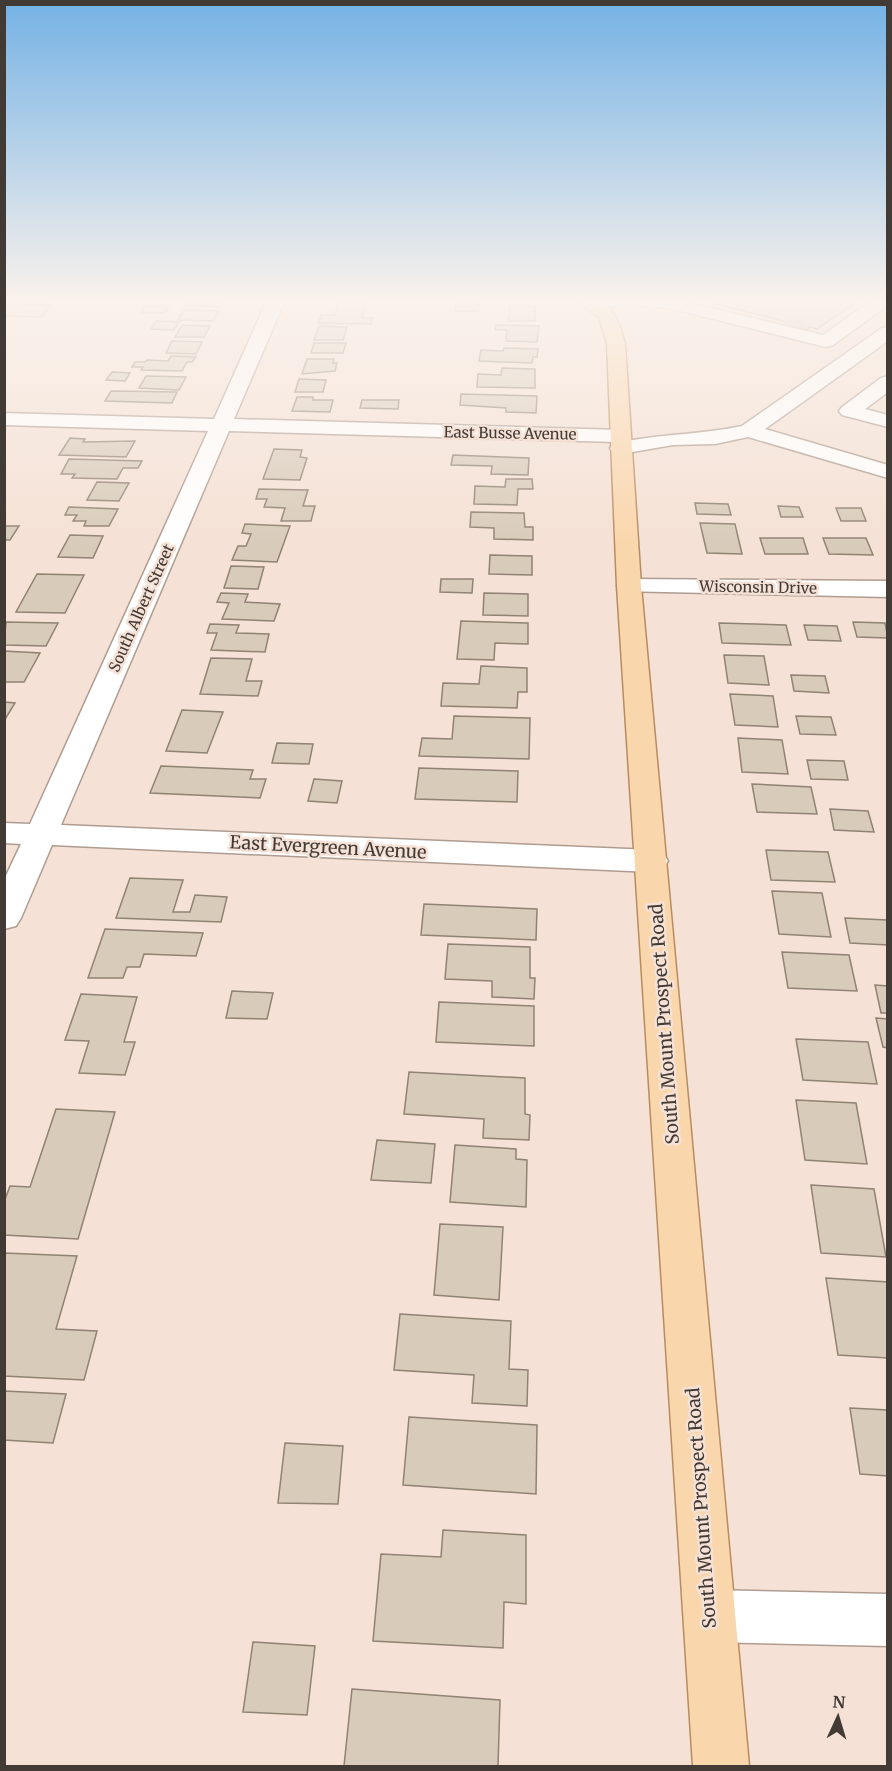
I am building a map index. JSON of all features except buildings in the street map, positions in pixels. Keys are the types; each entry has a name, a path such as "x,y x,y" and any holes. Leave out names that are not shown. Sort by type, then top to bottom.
{"main road":[{"name":"South Mount Prospect Road","path":"617,381 629,586 721,1767"}],"street":[{"name":"South Albert Street","path":"4,918 241,381"},
{"path":"749,431 820,381"},
{"path":"849,411 888,382"},
{"path":"796,398 888,421"},
{"name":"East Busse Avenue","path":"4,419 673,439 715,438 749,431"},
{"path":"749,431 888,472"},
{"name":"Wisconsin Drive","path":"629,586 888,589"},
{"name":"East Evergreen Avenue","path":"4,833 652,861"},
{"path":"710,1616 888,1620"}]}
